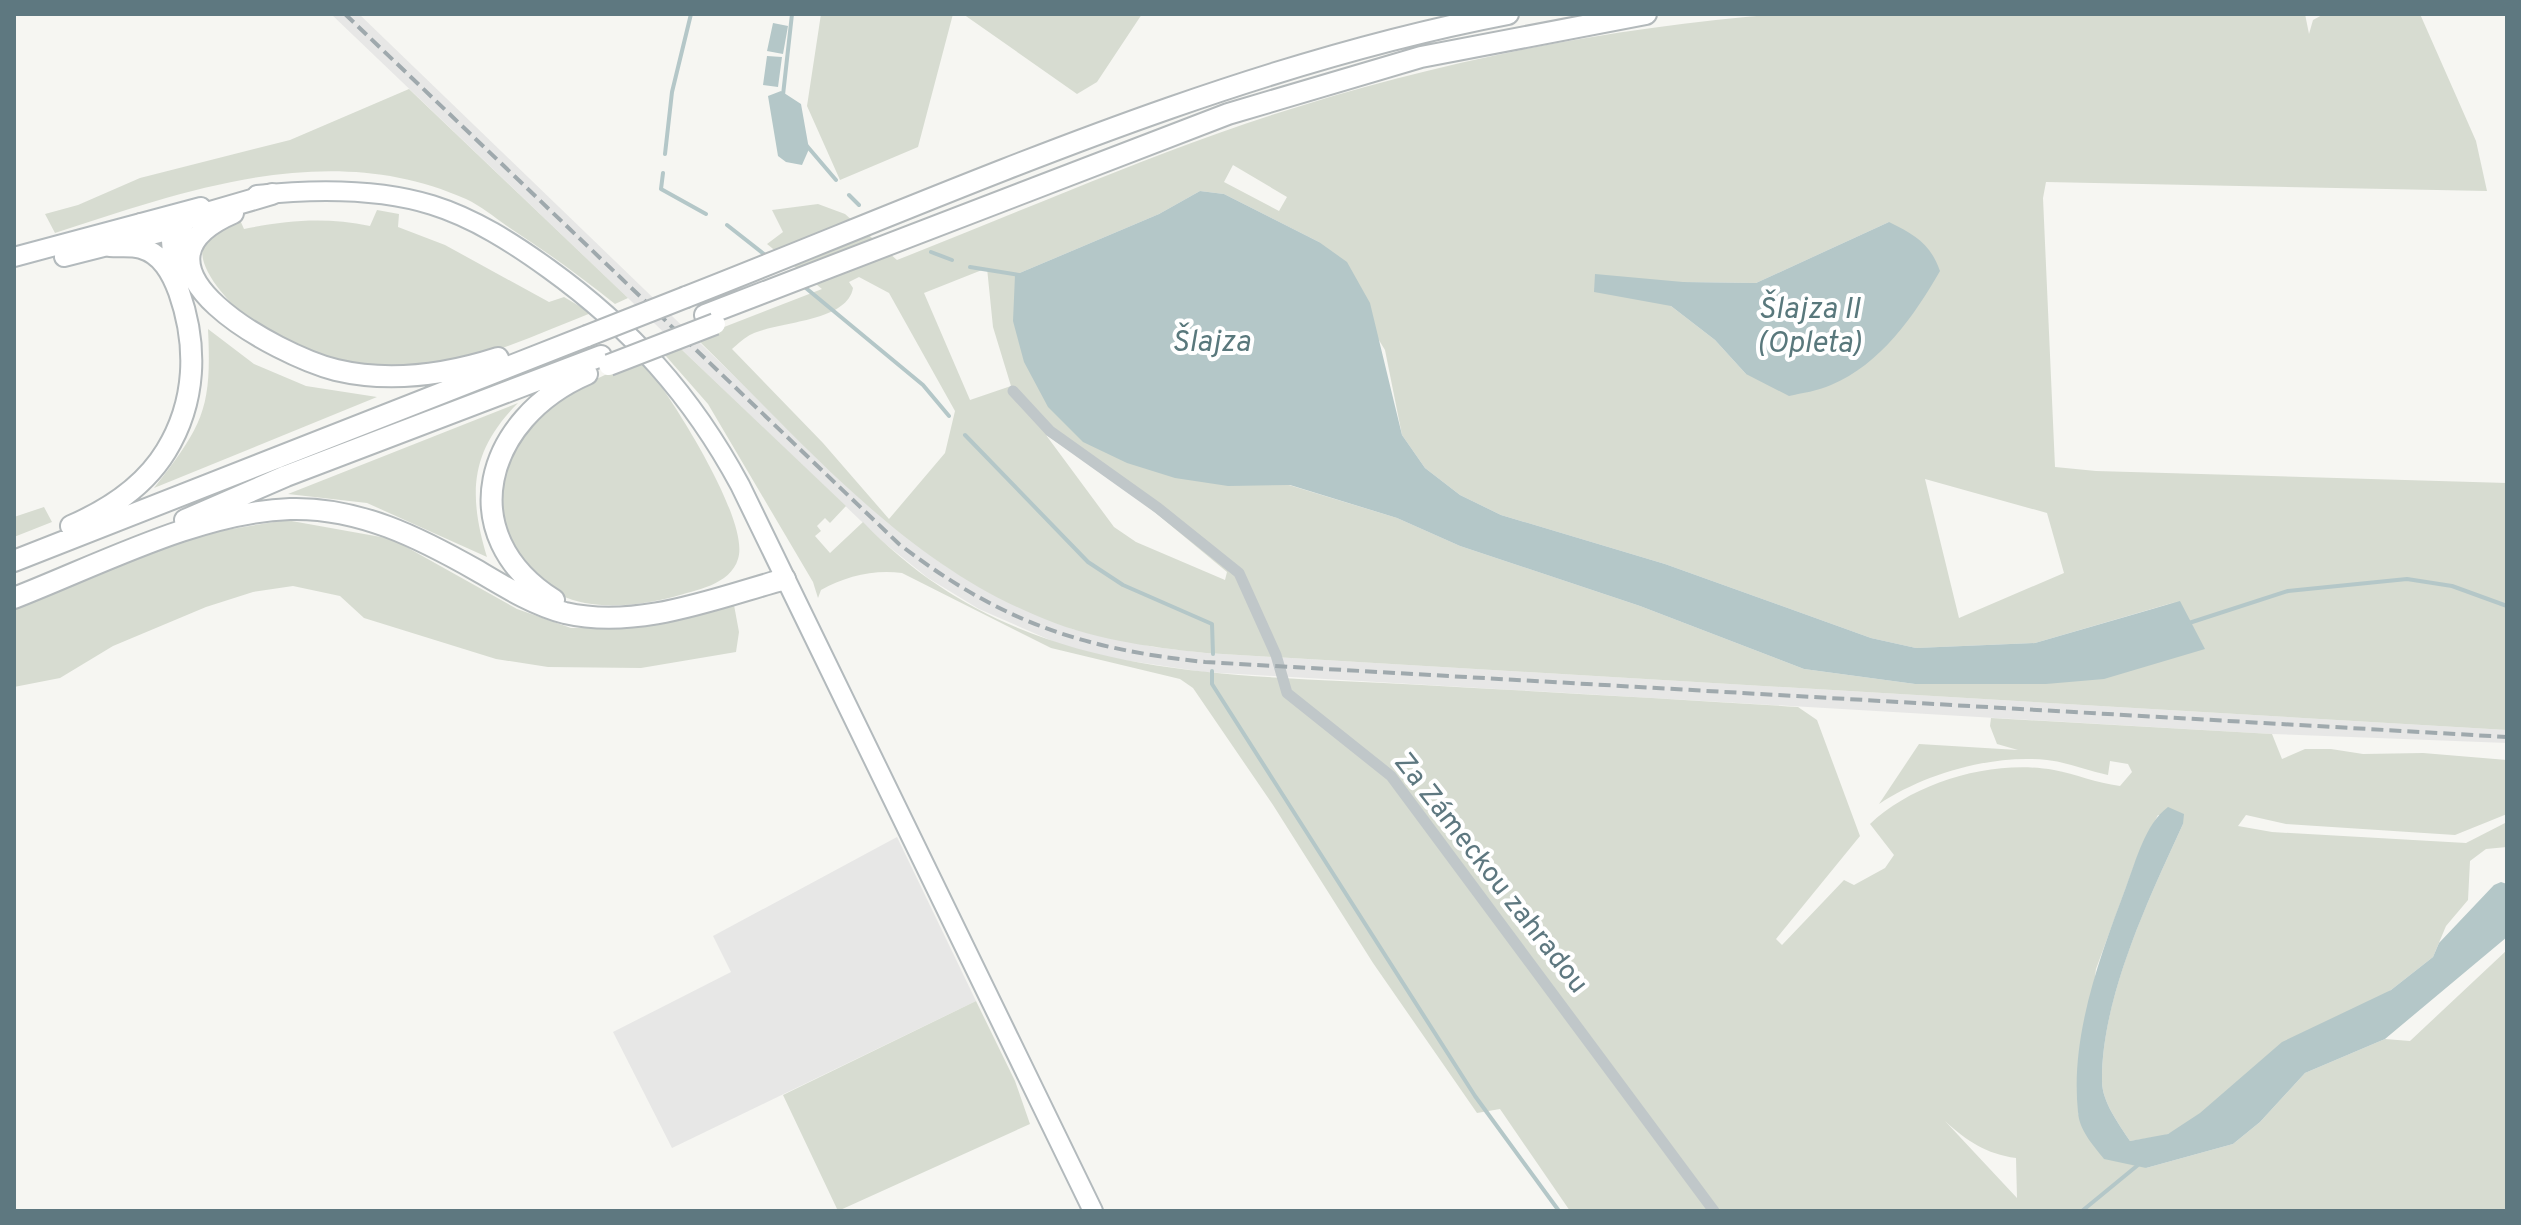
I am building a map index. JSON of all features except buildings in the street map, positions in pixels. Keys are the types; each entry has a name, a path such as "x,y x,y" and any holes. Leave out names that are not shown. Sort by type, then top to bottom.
{"highway":[{"path":"14,561 857,224 978,183 1276,73 1415,35 1508,14"},
{"path":"14,587 300,470 710,320 1228,114 1421,57 1646,14"},
{"path":"141,224 174,231 196,215 272,194"},
{"path":"192,271 188,257 195,236 214,221 233,213"},
{"path":"174,231 192,271 211,300 263,340 310,362 364,375 415,376 462,369 584,332"},
{"path":"14,549 110,506 139,484 164,454 182,419 191,379 191,338 177,288 172,252 174,231"},
{"path":"110,246 142,248 152,253 162,260 177,288"},
{"path":"600,616 555,601 517,570 496,525 493,482 501,452 526,414 562,386 605,360"},
{"path":"14,598 212,523 291,509 375,521 426,543 550,608 600,616 662,612 785,579"}],"main road":[{"path":"14,257 218,202 272,194 361,193 429,204 491,232 546,267 610,315 684,395 725,458 1093,1211"},
{"path":"14,263 48,260 174,231 233,213 314,200 389,207 444,221 546,267"}],"street":[{"name":"Za Zámeckou zahradou","path":"1013,391 1050,431 1158,508 1239,573 1276,655 1287,693 1391,776 1714,1211"}],"shaded area":[{"path":"331,14 359,14 844,482 939,562 988,592 1072,629 1154,647 1206,653 2507,730 2507,743 2272,734 1204,672 1103,657 1066,647 979,609 928,578 883,542"},
{"path":"821,14 953,14 918,147 840,180 807,106"},
{"path":"963,14 1142,14 1097,82 1077,94"},
{"path":"1780,14 2305,14 2309,34 2313,20 2324,14 2420,14 2476,141 2487,191 2046,182 2043,198 2055,467 2096,471 2507,483 2507,730 1206,653 1119,641 1035,615 986,591 940,562 854,494 698,340 822,289 767,244 783,232 772,210 818,204 845,214 897,260 1097,179 1287,110 1496,55 1566,41","holes":["1233,165 1287,197 1279,211 1224,182","1200,191 1224,194 1319,242 1385,350 1402,435 1425,468 1460,495 1501,515 1665,564 1871,638 1916,648 2035,643 2179,601 1915,684 1804,669 1640,606 1460,546 1397,518 1289,485 1015,275 1159,214","1889,222 1746,374 1715,340 1671,306 1683,282 1756,283","987,268 993,327 1011,386 970,400 924,293","859,277 889,293 955,411 945,453 889,519 823,443 732,349 752,334 811,319 839,308 853,288 849,282","1046,435 1128,490 1227,572 1225,580 1136,542 1114,527","1925,479 2047,513 2064,573 1959,618"]},
{"path":"409,89 628,298 615,304 466,199 415,181 363,173 311,172 259,177 207,187 55,233 45,214 78,205 140,178 290,140"},
{"path":"377,210 399,214 398,227 445,245 549,302 564,297 591,313 517,343 466,359 414,368 372,367 316,354 266,332 226,297 214,282 202,254 205,242 212,234 240,220 244,229 307,221 338,221 370,226"},
{"path":"208,329 254,364 306,386 377,397 154,488 184,448 201,415 208,379"},
{"path":"680,348 846,506 830,523 825,518 817,526 821,531 815,536 830,553 863,522 923,575 987,614 1054,641 1123,659 1195,671 1798,707 1817,720 1860,836 1776,939 1782,945 1844,880 1854,885 1885,868 1894,855 1870,824 1909,796 1956,777 2006,768 2054,770 2120,786 2132,772 2128,764 2110,761 2108,775 2055,761 2004,760 1937,775 1879,804 1919,744 2018,750 1997,744 1990,726 1991,718 2272,734 2282,759 2305,749 2331,749 2363,754 2423,753 2507,760 2507,814 2455,835 2286,824 2246,815 2238,826 2272,832 2466,843 2507,822 2507,847 2486,849 2470,861 2468,900 2446,926 2433,957 2391,990 2193,1124 2163,1136 2130,1141 2105,1097 2102,1081 2104,1049 2109,1016 2129,949 2183,824 2158,815 2138,855 2096,969 2078,1114 2146,1168 2233,1144 2260,1122 2305,1073 2385,1039 2410,1041 2507,950 2507,1211 1570,1211 1500,1109 1477,1113 1373,963 1273,805 1193,688 1180,679 1051,648 902,573 881,572 850,577 821,590 818,598 813,582 708,404 665,355","holes":["1945,1121 1986,1150 2016,1158 2017,1198"]},
{"path":"642,360 670,399 720,487 739,541 738,559 734,568 720,581 673,597 616,605 573,600 541,583 525,567 513,548 504,527 500,504 500,482 505,460 519,433 563,398 599,378"},
{"path":"518,403 490,438 477,474 477,513 487,557 367,503 288,494"},
{"path":"44,507 52,522 14,537 14,517"},
{"path":"286,520 392,539 517,609 571,628 625,628 734,605 739,632 736,652 641,668 548,667 496,659 364,618 340,596 293,586 253,592 206,607 113,646 60,678 14,687 14,607 202,534"},
{"path":"897,837 976,1001 672,1148 613,1032 731,972 713,936"},
{"path":"976,1001 1015,1081 1030,1124 838,1211 783,1095"}],"water":[{"path":"773,23 788,26 783,54 767,51"},
{"path":"767,56 782,57 778,87 763,85"},
{"path":"781,91 801,104 809,149 802,165 786,162 778,156 768,96"},
{"name":"Šlajza","path":"1200,191 1224,194 1319,242 1347,262 1370,303 1402,435 1425,468 1460,495 1501,515 1665,564 1871,638 1916,648 2035,643 2180,601 2205,649 2104,679 2046,684 1915,684 1804,669 1640,606 1460,546 1397,518 1290,485 1228,486 1175,478 1127,463 1083,442 1048,407 1024,362 1013,321 1015,275 1159,214"},
{"name":"Šlajza II (Opleta)","path":"1889,222 1920,241 1931,253 1940,271 1919,305 1881,352 1849,376 1810,392 1789,396 1746,374 1715,340 1671,306 1594,292 1595,274 1683,282 1756,283"},
{"path":"2168,807 2184,814 2183,824 2129,950 2109,1017 2104,1049 2102,1081 2105,1097 2130,1141 2168,1134 2200,1113 2282,1042 2391,990 2433,957 2439,943 2494,885 2501,882 2507,884 2507,937 2385,1039 2305,1073 2260,1122 2233,1144 2146,1168 2104,1159 2087,1137 2079,1119 2078,1054 2083,1025 2106,941 2138,855 2153,823"}],"waterway":[{"path":"665,154 672,92 691,14"},
{"path":"783,95 792,14"},
{"path":"807,146 836,180"},
{"path":"663,173 661,189 706,214"},
{"path":"849,195 859,205"},
{"path":"727,225 769,258"},
{"path":"931,252 952,260"},
{"path":"970,267 1019,275"},
{"path":"801,284 923,385 949,416"},
{"path":"965,435 1088,562 1123,585 1212,624 1213,654"},
{"path":"2189,623 2288,591 2407,579 2452,586 2507,606"},
{"path":"1212,671 1212,684 1475,1096 1559,1211"},
{"path":"2082,1211 2138,1165"}],"railway":[{"path":"345,14 899,544 972,593 1043,627 1119,649 1205,662 2507,737"}]}
